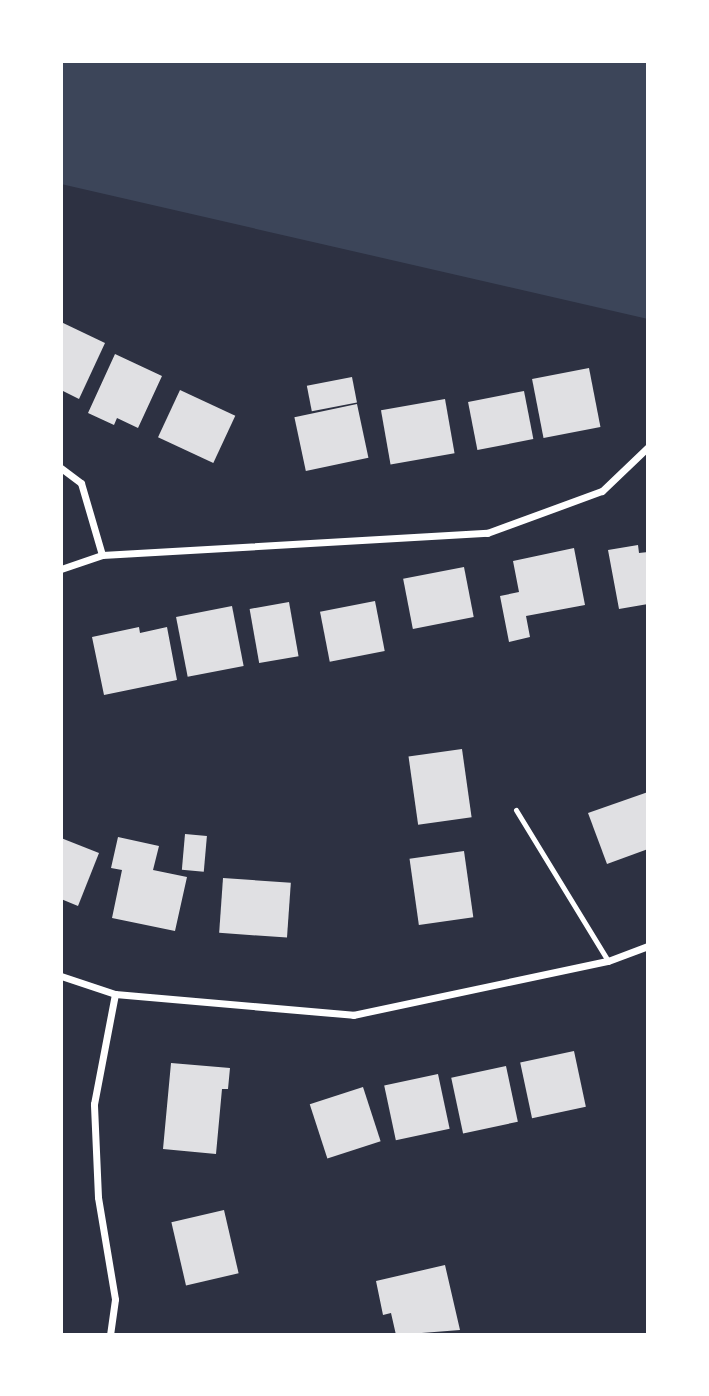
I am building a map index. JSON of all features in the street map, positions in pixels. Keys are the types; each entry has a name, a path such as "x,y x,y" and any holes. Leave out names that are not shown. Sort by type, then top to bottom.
{"street":[{"path":"61,569 102,555 487,533 602,491 648,447"},
{"path":"61,468 81,483 102,555"},
{"path":"61,976 115,994 354,1014 608,961 648,946"},
{"path":"110,1335 115,1298 98,1197 94,1104 115,994"}],"lane":[{"path":"516,810 608,961"},
{"path":"124,1335 227,1335"}],"shaded area":[{"path":"61,61 648,61 648,319 61,184"}],"building":[{"path":"61,322 105,343 79,399 61,390"},
{"path":"115,354 162,376 138,428 117,418 114,425 88,413"},
{"path":"589,368 600,427 544,438 532,379"},
{"path":"352,377 357,403 312,411 307,386"},
{"path":"180,390 235,416 213,463 158,437"},
{"path":"524,391 533,439 477,450 468,402"},
{"path":"445,399 455,453 391,464 381,410"},
{"path":"357,404 368,458 306,471 294,417"},
{"path":"638,545 639,553 648,552 648,604 619,609 608,550"},
{"path":"574,548 585,605 526,616 530,637 509,642 500,596 519,592 513,561"},
{"path":"464,567 474,617 413,629 403,579"},
{"path":"375,601 385,651 330,662 320,612"},
{"path":"289,602 299,656 259,663 250,609"},
{"path":"232,606 244,666 188,677 176,617"},
{"path":"139,627 140,633 167,627 177,680 104,695 92,637"},
{"path":"462,749 472,817 418,825 409,757"},
{"path":"648,792 648,849 607,864 588,813"},
{"path":"185,834 207,836 204,872 182,870"},
{"path":"118,837 159,846 153,870 187,877 175,931 112,918 122,870 111,868"},
{"path":"61,838 99,853 78,906 61,899"},
{"path":"464,851 473,917 419,925 410,859"},
{"path":"223,878 291,883 287,938 219,933"},
{"path":"574,1051 586,1107 532,1118 520,1062"},
{"path":"171,1063 230,1068 228,1089 222,1089 216,1154 163,1149"},
{"path":"506,1066 518,1122 463,1133 451,1078"},
{"path":"438,1074 450,1129 396,1140 384,1085"},
{"path":"363,1087 381,1141 327,1159 310,1104"},
{"path":"224,1210 239,1273 186,1285 171,1222"},
{"path":"445,1265 460,1330 396,1335 391,1313 383,1315 376,1281"}]}
